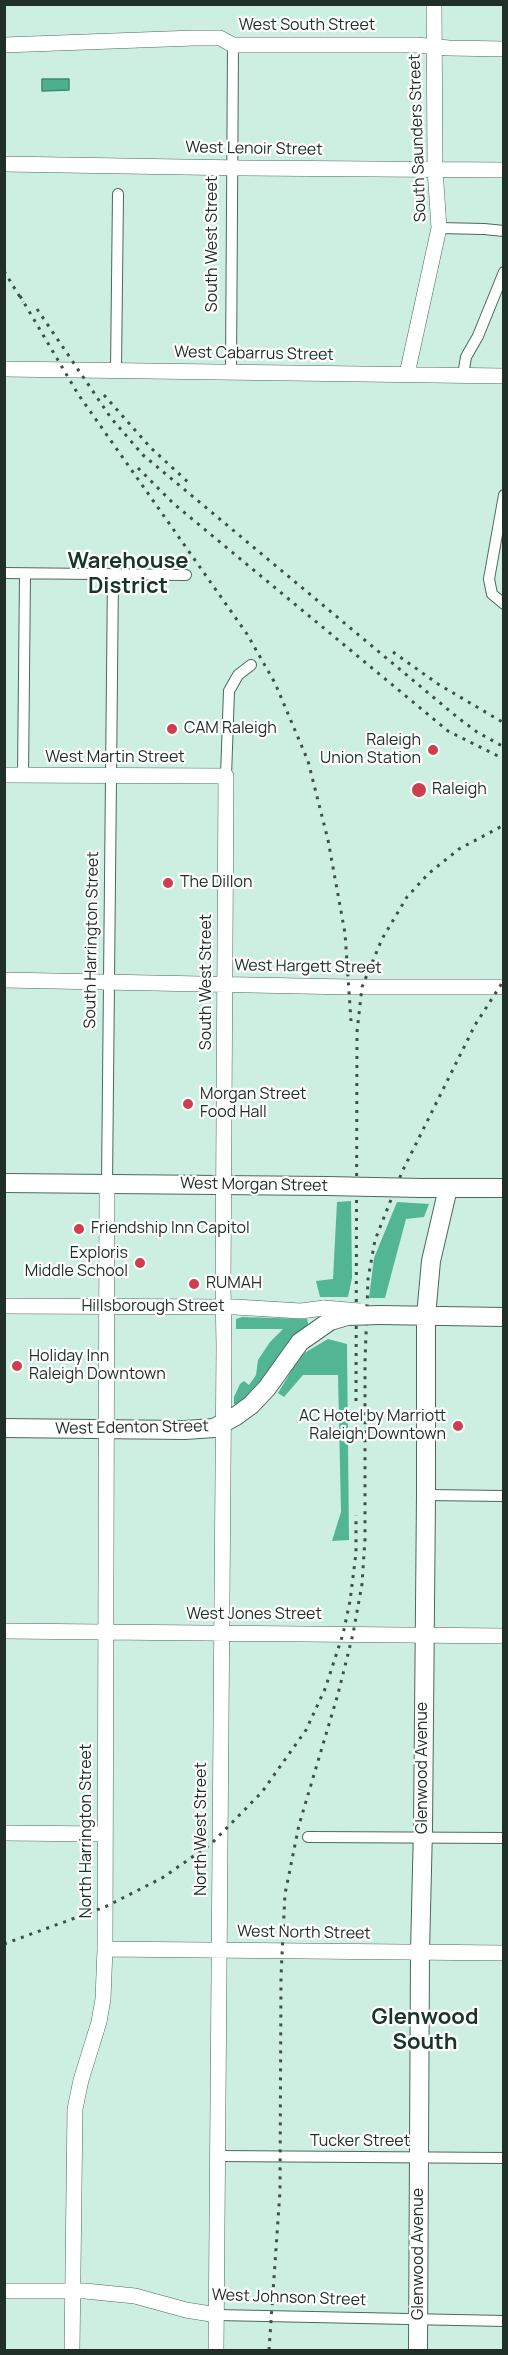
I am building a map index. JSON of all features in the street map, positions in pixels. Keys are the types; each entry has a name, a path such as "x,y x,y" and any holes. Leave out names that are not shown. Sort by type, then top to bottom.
{"main road":[{"name":"West Morgan Street","path":"4,1182 504,1188"},
{"name":"Glenwood Avenue","path":"418,2350 426,1316 431,1261 448,1188"},
{"name":"Hillsborough Street","path":"323,1316 504,1317"},
{"name":"West Edenton Street","path":"4,1428 209,1429 223,1423 255,1401 296,1346 323,1316"}],"street":[{"name":"South Saunders Street","path":"407,374 439,228 435,169 434,4"},
{"name":"West South Street","path":"4,45 220,38 233,45 348,44 504,49"},
{"name":"South West Street","path":"231,371 233,45"},
{"name":"West Lenoir Street","path":"4,164 504,170"},
{"path":"116,370 118,194"},
{"path":"439,228 504,231"},
{"path":"463,375 466,357 478,336 504,272"},
{"name":"West Cabarrus Street","path":"4,369 504,376"},
{"path":"504,495 489,579 492,594 504,604"},
{"path":"4,573 186,575"},
{"path":"23,775 25,574"},
{"name":"South Harrington Street","path":"107,1307 113,574"},
{"name":"South West Street","path":"223,1307 226,776 229,691 238,675 251,665"},
{"name":"West Martin Street","path":"4,775 226,776"},
{"name":"West Hargett Street","path":"4,980 504,987"},
{"name":"Hillsborough Street","path":"4,1306 223,1307 301,1311 312,1308 323,1316"},
{"name":"North Harrington Street","path":"72,2350 75,2109 101,2013 105,1949 107,1307"},
{"name":"North West Street","path":"216,2350 223,1307"},
{"path":"426,1495 504,1496"},
{"name":"West Jones Street","path":"4,1631 504,1636"},
{"path":"4,1833 104,1834"},
{"path":"308,1837 504,1838"},
{"name":"West North Street","path":"105,1949 504,1953"},
{"name":"Tucker Street","path":"217,2157 504,2158"},
{"name":"West Johnson Street","path":"4,2291 74,2290 143,2297 186,2310 217,2315 504,2321"}],"shaded area":[{"path":"42,79 69,79 69,90 42,91"},
{"path":"351,1201 352,1278 348,1297 320,1297 316,1281 333,1279 337,1202"},
{"path":"397,1202 429,1204 424,1217 406,1219 385,1298 369,1298 374,1258"},
{"path":"242,1317 307,1319 309,1327 242,1408 234,1404 234,1397 240,1384 244,1381 249,1385 256,1375 258,1360 270,1342 283,1329 236,1329 236,1319"},
{"path":"328,1339 347,1344 349,1540 332,1541 341,1512 338,1375 303,1375 284,1397 278,1393 301,1355"}],"railway":[{"path":"4,271 23,302"},
{"path":"20,296 78,394 247,634 275,683 308,761 328,840 345,933 351,1021"},
{"path":"37,309 111,418 143,455 457,717 477,732 504,747"},
{"path":"104,395 151,448 189,483"},
{"path":"138,468 174,504 448,731 504,759"},
{"path":"393,652 438,684 504,723"},
{"path":"356,1401 357,1032 362,987 382,939 407,897 428,874 459,849 504,825"},
{"path":"269,2350 280,2191 281,1976 285,1894 299,1825 338,1694 353,1634 362,1584 365,1539 365,1362 368,1279 375,1240 402,1172 475,1025 504,980"},
{"path":"4,1944 105,1907 162,1878 211,1844 262,1792 306,1730 325,1689 343,1634 350,1601 356,1553 356,1515"}],"place":[{"name":"CAM Raleigh","path":"172,729"},
{"name":"Raleigh Union Station","path":"433,750"},
{"name":"Raleigh","path":"419,790"},
{"name":"The Dillon","path":"168,883"},
{"name":"Morgan Street Food Hall","path":"188,1104"},
{"name":"Friendship Inn Capitol","path":"79,1229"},
{"name":"Exploris Middle School","path":"140,1263"},
{"name":"RUMAH","path":"194,1284"},
{"name":"Holiday Inn Raleigh Downtown","path":"17,1366"},
{"name":"AC Hotel by Marriott Raleigh Downtown","path":"458,1426"}],"district":[{"name":"Warehouse District","path":"128,574"},
{"name":"Glenwood South","path":"425,2030"}]}
